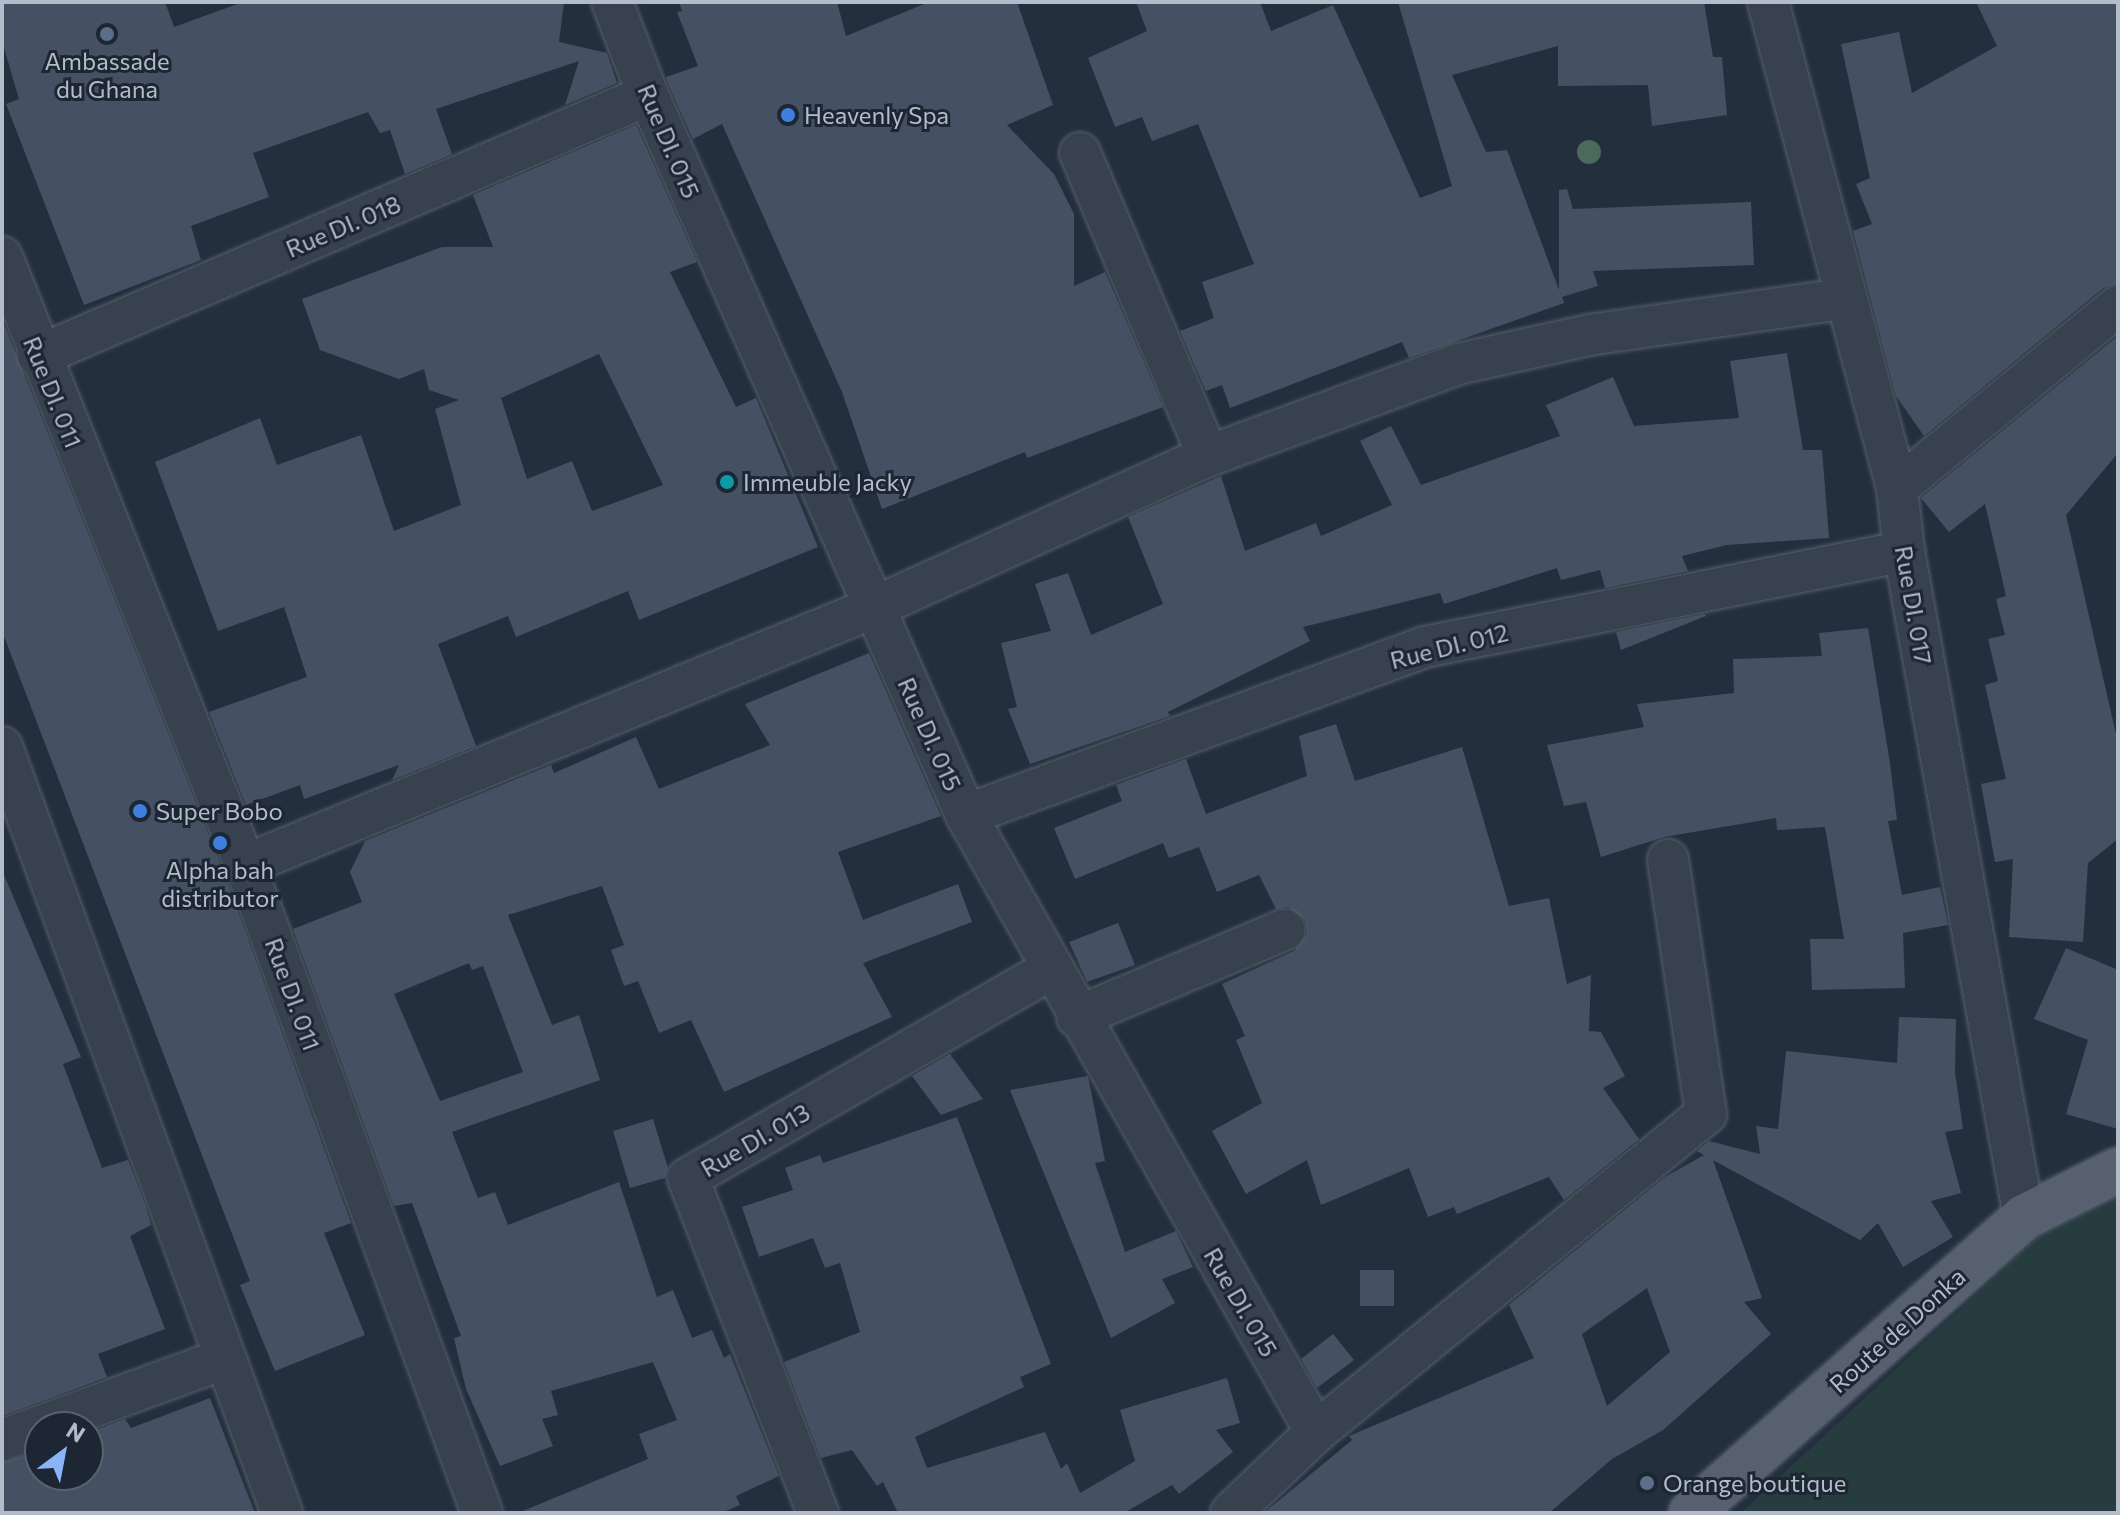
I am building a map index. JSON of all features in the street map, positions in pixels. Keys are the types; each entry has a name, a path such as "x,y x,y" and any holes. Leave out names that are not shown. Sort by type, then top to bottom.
{"main road":[{"name":"Route de Donka","path":"1691,1513 2024,1217 2118,1170"}],"street":[{"name":"Rue DI. 015","path":"612,2 648,95 966,815 1050,970 1316,1432"},
{"name":"Rue DI. 017","path":"1768,2 1843,299 1897,488 1904,551 2024,1217"},
{"name":"Rue DI. 018","path":"38,356 648,95"},
{"path":"1080,153 1208,456"},
{"name":"Rue DI. 011","path":"2,257 38,356 245,865 482,1513"},
{"path":"245,865 875,607 1208,456 1458,364 1589,335 1843,299"},
{"path":"1897,488 2118,306"},
{"name":"Rue DI. 012","path":"966,815 1425,647 1904,551"},
{"path":"2,747 223,1359 282,1513"},
{"path":"1231,1513 1316,1432 1706,1114 1668,860"},
{"path":"1077,1017 1284,930"},
{"name":"Rue DI. 013","path":"818,1513 688,1178 1050,970"},
{"path":"2,1440 223,1359"}],"green space":[{"path":"2118,1187 2118,1513 1741,1513 2071,1206"}],"building":[{"path":"2,2 165,2 174,27 243,2 564,2 559,42 607,53 617,83 565,105 579,61 436,109 452,154 405,174 390,130 380,133 368,112 253,153 269,197 191,226 201,260 84,305 6,104 19,99 2,41"},
{"path":"679,2 837,2 846,36 929,2 1017,2 1053,105 1007,125 1054,174 1074,214 1074,286 1105,272 1163,407 1027,458 1025,452 882,509 842,392 722,124 693,139 669,86 666,77 698,66 677,12 682,11"},
{"path":"1136,2 1260,2 1271,31 1333,5 1420,198 1452,186 1398,2 1704,2 1713,57 1722,57 1727,115 1652,126 1648,85 1558,86 1558,46 1452,75 1486,152 1507,150 1559,290 1559,190 1567,189 1573,209 1751,202 1754,265 1593,271 1598,286 1562,297 1564,303 1409,358 1402,342 1230,408 1222,385 1206,391 1180,331 1214,318 1202,282 1254,264 1198,124 1152,141 1142,117 1115,127 1088,58 1147,31"},
{"path":"1976,2 2118,2 2118,284 2103,288 1924,436 1896,396 1853,231 1872,224 1856,184 1870,178 1841,44 1899,32 1912,93 1997,46"},
{"path":"636,125 697,262 670,272 736,407 756,398 818,547 639,620 628,591 516,637 508,616 438,644 476,746 392,780 399,765 304,799 300,785 246,805 209,712 307,677 284,607 218,631 155,462 260,418 277,465 361,435 394,531 461,505 435,409 459,400 429,390 424,369 399,379 320,350 302,299 442,247 493,247 473,195","holes":["599,354 663,485 592,511 572,461 527,479 501,398"]},
{"name":"Super Bobo","path":"2,319 224,873 351,1223 324,1233 365,1335 275,1371 240,1285 250,1281 2,631"},
{"path":"2118,336 2118,453 2066,515 2118,743 2118,839 2088,863 2083,942 2009,937 2013,859 1995,862 1981,784 2006,779 1985,685 1998,681 1988,639 2005,635 1996,599 2006,596 1985,504 1949,532 1921,498"},
{"path":"1787,353 1803,450 1822,450 1829,538 1727,545 1682,556 1688,571 1605,588 1600,570 1561,580 1557,568 1444,604 1440,593 1303,627 1310,641 1168,712 1170,716 1030,764 1008,709 1017,707 1001,643 1051,631 1035,584 1068,573 1091,635 1163,604 1128,517 1221,476 1245,551 1316,523 1321,536 1392,505 1360,441 1391,426 1421,485 1560,436 1546,405 1613,377 1634,426 1739,418 1730,361"},
{"path":"1706,616 1621,650 1616,632"},
{"path":"1868,628 1890,763 1897,820 1888,821 1902,895 1940,887 1948,925 1903,933 1905,988 1812,990 1810,939 1844,939 1825,827 1777,830 1776,818 1664,837 1601,857 1586,802 1564,806 1547,745 1644,727 1637,704 1734,693 1733,659 1822,656 1819,633"},
{"path":"869,653 941,816 838,852 863,920 958,884 972,922 863,963 892,1017 724,1092 691,1020 659,1033 638,981 624,986 611,950 624,945 602,886 508,915 552,1025 579,1015 600,1080 452,1132 478,1198 495,1192 508,1225 619,1182 657,1297 673,1290 692,1338 712,1330 724,1358 730,1354 779,1476 736,1496 740,1505 721,1513 518,1513 648,1459 639,1434 677,1420 653,1362 551,1391 558,1415 542,1419 553,1446 500,1466 466,1389 454,1338 461,1336 412,1203 394,1206 293,929 362,902 350,872 365,841 551,765 554,773 636,737 659,789 770,745 745,704","holes":["469,963 472,970 483,966 523,1072 440,1101 394,994"]},
{"path":"1336,724 1355,781 1462,747 1509,906 1549,898 1567,984 1591,975 1589,1031 1601,1032 1625,1076 1603,1088 1639,1139 1564,1200 1549,1177 1457,1214 1454,1207 1428,1217 1409,1168 1321,1205 1307,1160 1246,1194 1212,1131 1262,1103 1236,1040 1245,1036 1222,984 1294,951 1307,934 1305,920 1288,907 1276,909 1259,875 1217,892 1199,847 1169,858 1163,843 1075,879 1054,828 1122,801 1116,785 1186,759 1206,814 1307,776 1299,736"},
{"path":"2,870 81,1057 63,1064 102,1168 128,1160 146,1207 151,1225 130,1236 165,1329 98,1354 107,1377 2,1416"},
{"path":"1118,923 1135,965 1087,982 1069,942"},
{"path":"2066,948 2118,970 2118,1129 2066,1114 2088,1040 2034,1019"},
{"path":"1899,1017 1956,1019 1955,1072 1963,1129 1945,1132 1961,1193 1931,1201 1953,1237 1903,1267 1878,1223 1860,1240 1713,1160 1762,1298 1744,1302 1771,1334 1663,1430 1612,1459 1549,1513 1264,1513 1352,1440 1349,1436 1534,1358 1509,1305 1665,1177 1704,1155 1697,1151 1709,1141 1760,1154 1756,1126 1778,1129 1786,1051 1897,1063","holes":["1647,1288 1670,1352 1607,1406 1582,1334"]},
{"path":"950,1054 983,1099 941,1115 912,1076"},
{"path":"1088,1076 1105,1161 1095,1163 1125,1252 1176,1231 1193,1267 1162,1279 1175,1303 1111,1338 1010,1090"},
{"path":"957,1117 1051,1364 1020,1377 1024,1387 915,1437 927,1468 1045,1432 1061,1469 1067,1463 1080,1493 1135,1461 1120,1410 1227,1378 1240,1423 1216,1430 1233,1452 1179,1494 1172,1485 1124,1513 898,1513 883,1482 877,1486 852,1450 821,1458 784,1362 860,1332 840,1263 825,1268 813,1238 759,1257 742,1207 793,1190 785,1168 820,1155 823,1163"},
{"path":"653,1119 668,1168 665,1178 630,1188 613,1131"},
{"path":"1360,1270 1394,1270 1394,1306 1360,1306"},
{"path":"1333,1334 1354,1360 1317,1388 1301,1359"},
{"path":"210,1398 255,1513 2,1513 2,1462 24,1456 24,1491 104,1491 104,1427 125,1419 131,1428"}],"place":[{"name":"Ambassade du Ghana","path":"107,34"},
{"name":"Heavenly Spa","path":"788,115"},
{"name":"Immeuble Jacky","path":"727,482"},
{"name":"Super Bobo","path":"140,811"},
{"name":"Alpha bah distributor","path":"220,843"},
{"name":"Orange boutique","path":"1647,1483"}]}
